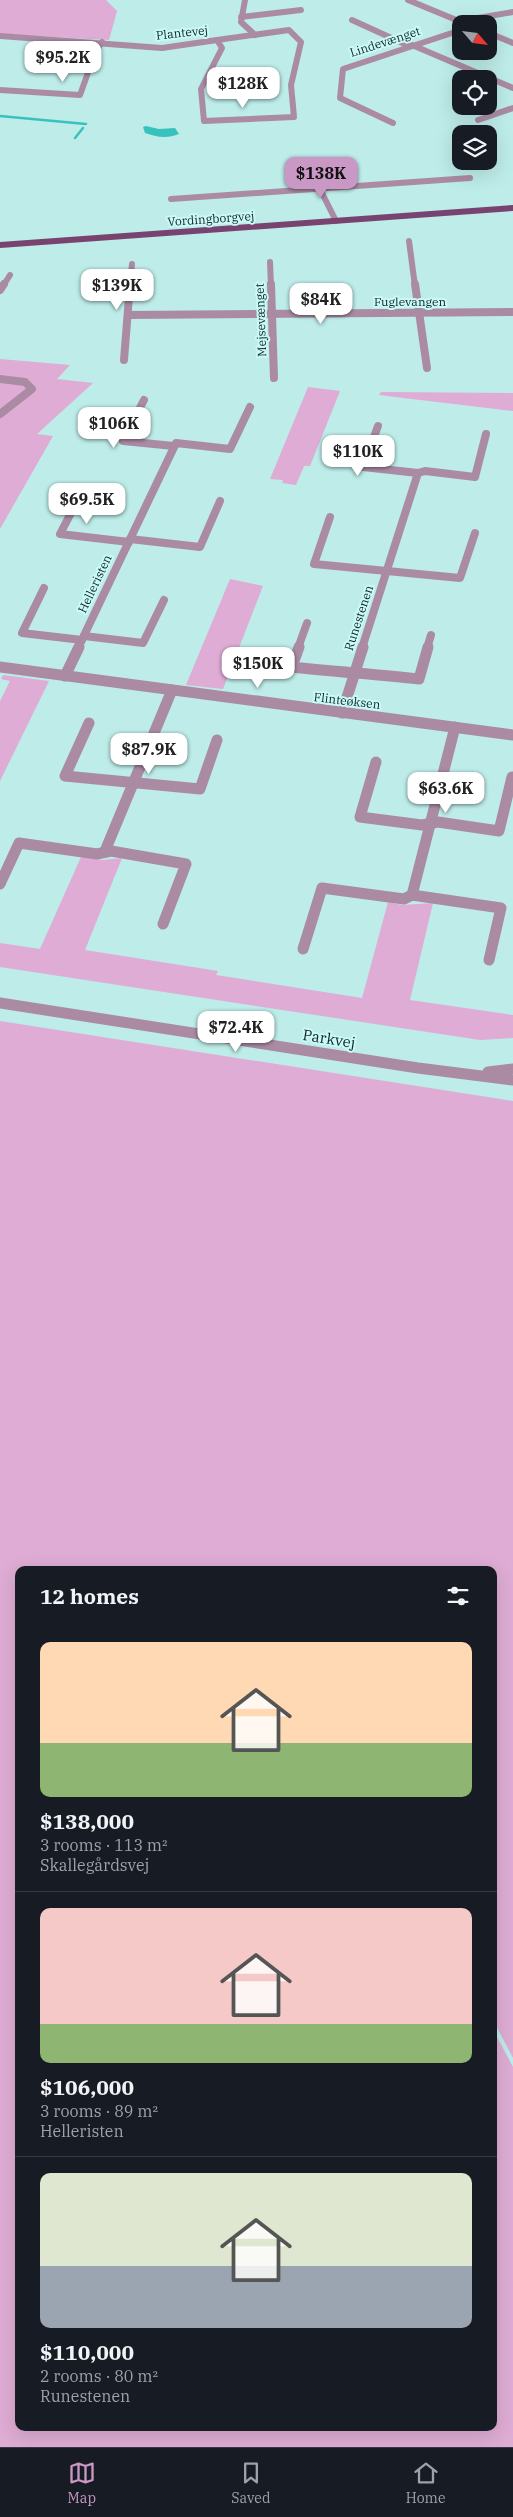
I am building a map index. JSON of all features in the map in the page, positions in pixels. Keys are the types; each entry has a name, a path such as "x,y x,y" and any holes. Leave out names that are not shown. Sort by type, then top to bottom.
{"main road":[{"name":"Vordingborgvej","path":"0,245 513,208"}],"street":[{"path":"244,0 241,17 244,26 255,35"},
{"path":"408,0 452,18"},
{"path":"241,17 301,10"},
{"path":"498,15 513,12"},
{"path":"352,20 513,88"},
{"name":"Plantevej","path":"0,36 172,47 217,40 289,30 301,42 291,85 294,117 204,121 200,89 222,48 217,40"},
{"name":"Lindevænget","path":"393,122 340,98 343,69 452,33"},
{"path":"498,37 513,43"},
{"path":"0,90 80,95 102,42"},
{"path":"29,59 92,63"},
{"path":"478,120 513,108"},
{"path":"172,199 470,178"},
{"path":"320,189 336,221"},
{"path":"409,241 427,368"},
{"name":"Mejsevænget","path":"270,262 274,378"},
{"path":"124,360 132,264"},
{"path":"0,290 10,275"},
{"name":"Fuglevangen","path":"128,314 513,312"},
{"path":"0,379 25,382 32,389 0,414"},
{"path":"144,400 123,441 230,450 250,407"},
{"path":"378,426 364,467 418,473 425,471 475,477 486,434"},
{"name":"Helleristen","path":"65,676 174,446"},
{"name":"Runestenen","path":"342,712 418,473"},
{"name":"Helleristen","path":"84,488 60,534 200,547 220,501"},
{"name":"Runestenen","path":"330,517 314,564 460,578 475,533"},
{"name":"Helleristen","path":"44,588 22,633 143,643 164,600"},
{"name":"Runestenen","path":"307,623 292,667 347,674 419,679 431,635"},
{"name":"Flinteøksen","path":"0,667 513,735"},
{"path":"105,851 172,690"},
{"path":"89,723 64,776 200,789 217,740"},
{"path":"412,895 455,727"},
{"path":"376,762 360,817 430,824 438,822 499,831 512,777"},
{"path":"0,884 19,843 97,854 105,851 186,864 163,924"},
{"path":"303,950 322,888 404,899 412,895 501,908 489,960"},
{"name":"Parkvej","path":"0,1003 418,1068 513,1080"},
{"name":"Parkvej","path":"476,1074 513,1069"}],"shaded area":[{"path":"0,0 106,0 117,11 109,40 0,34"},
{"path":"0,359 70,365 57,379 93,383 37,434 53,436 0,529"},
{"path":"308,387 340,391 310,466 304,466 296,485 282,483 283,480 270,479"},
{"path":"381,392 513,393 513,411 379,395"},
{"path":"230,579 263,586 223,689 186,685"},
{"path":"3,675 49,681 0,781 0,701 10,681 1,679"},
{"path":"81,857 103,860 122,858 85,950 218,971 216,975 362,998 388,902 402,905 433,903 410,1000 513,1015 513,1038 480,1040 0,967 0,943 40,949"},
{"path":"0,1021 513,1101 513,2058 497,2028 497,1566 15,1566 15,2431 497,2431 497,2037 513,2067 513,2447 0,2447"}],"water":[{"path":"143,127 159,129 175,128 179,134 166,137 153,136 145,133"}],"waterway":[{"path":"0,116 86,124"},
{"path":"75,138 83,128"}]}
